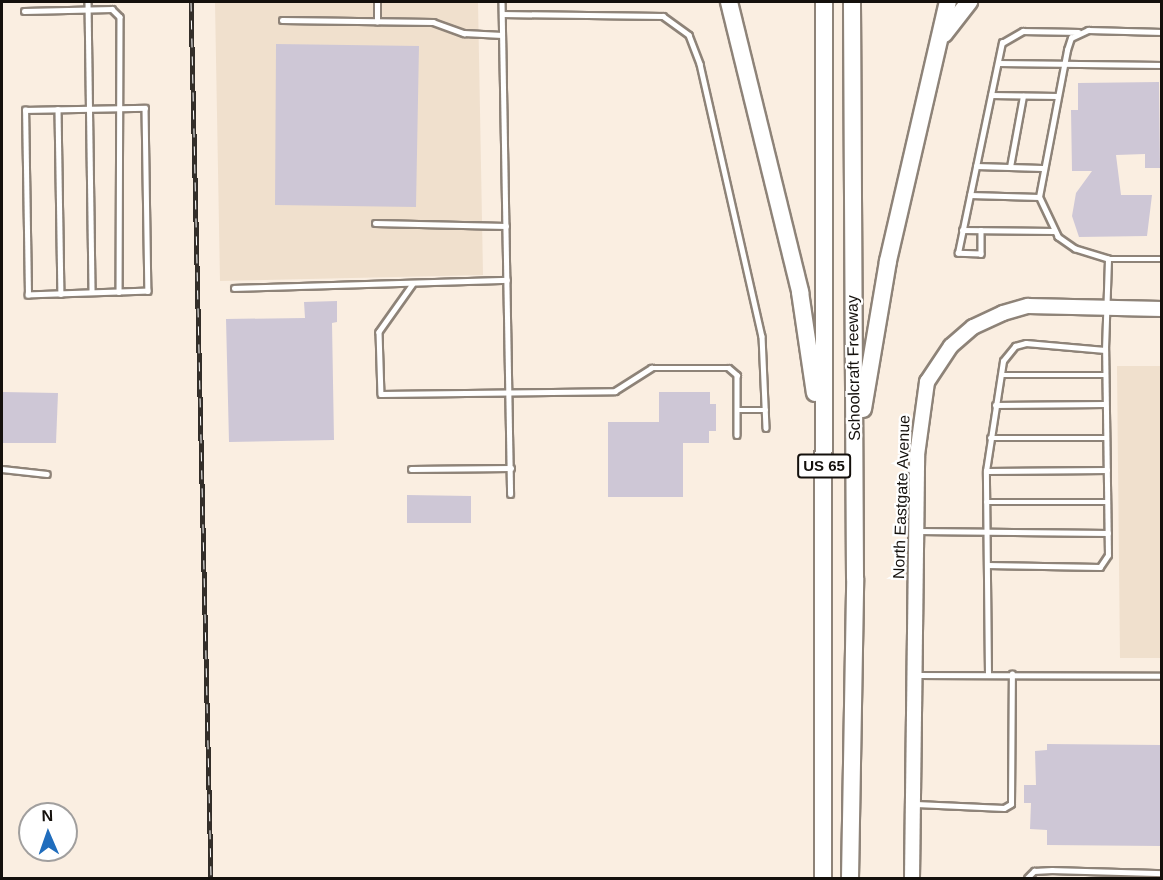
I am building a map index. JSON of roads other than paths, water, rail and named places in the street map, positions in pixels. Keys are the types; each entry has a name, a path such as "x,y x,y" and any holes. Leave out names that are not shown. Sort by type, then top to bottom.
{"highway":[{"path":"729,2 809,340 824,580"},
{"name":"Schoolcraft Freeway","path":"823,879 824,2"},
{"name":"Schoolcraft Freeway","path":"850,879 855,578 852,2"},
{"path":"855,578 871,348 923,100 943,34 948,2"},
{"path":"943,34 969,2"}],"street":[{"name":"North Eastgate Avenue","path":"912,879 916,531 923,400 930,375 951,346 973,327 1028,306 1161,309"}],"lane":[{"path":"88,2 92,292"},
{"path":"377,2 377,22"},
{"path":"502,2 511,494"},
{"path":"24,11 112,9 120,17 116,108 119,292"},
{"path":"502,14 663,16 688,35 700,64 762,336 766,428"},
{"path":"282,20 434,22 464,33 502,34"},
{"path":"981,230 981,254 958,253 1002,43 1023,31 1161,32"},
{"path":"1078,33 1071,38 1064,63 1042,168 1039,197 1054,231 1075,249 1108,259 1161,259"},
{"path":"998,63 1161,65"},
{"path":"991,95 1057,96"},
{"path":"1010,167 1023,96"},
{"path":"116,108 145,108 148,291 28,295 25,110 116,108"},
{"path":"58,109 61,294"},
{"path":"976,166 1042,168"},
{"path":"970,195 1039,197"},
{"path":"375,223 506,226"},
{"path":"962,230 1054,231"},
{"path":"987,565 1100,567 1108,555 1104,308 1108,259"},
{"path":"234,288 507,280"},
{"path":"413,284 379,332 381,394 615,391 651,368 729,368 737,375 737,435"},
{"path":"988,674 986,471 1003,361 1015,346 1105,350"},
{"path":"1001,375 1105,375"},
{"path":"995,405 1106,405"},
{"path":"737,410 766,411"},
{"path":"990,438 1106,438"},
{"path":"411,469 511,468"},
{"path":"2,469 47,474"},
{"path":"986,471 1107,470"},
{"path":"986,502 1107,502"},
{"path":"916,531 1108,533"},
{"path":"913,804 1004,808 1011,804 1012,674"},
{"path":"915,675 1161,676"},
{"path":"1027,879 1034,871 1161,873"}],"railway":[{"path":"191,2 211,878"}]}
